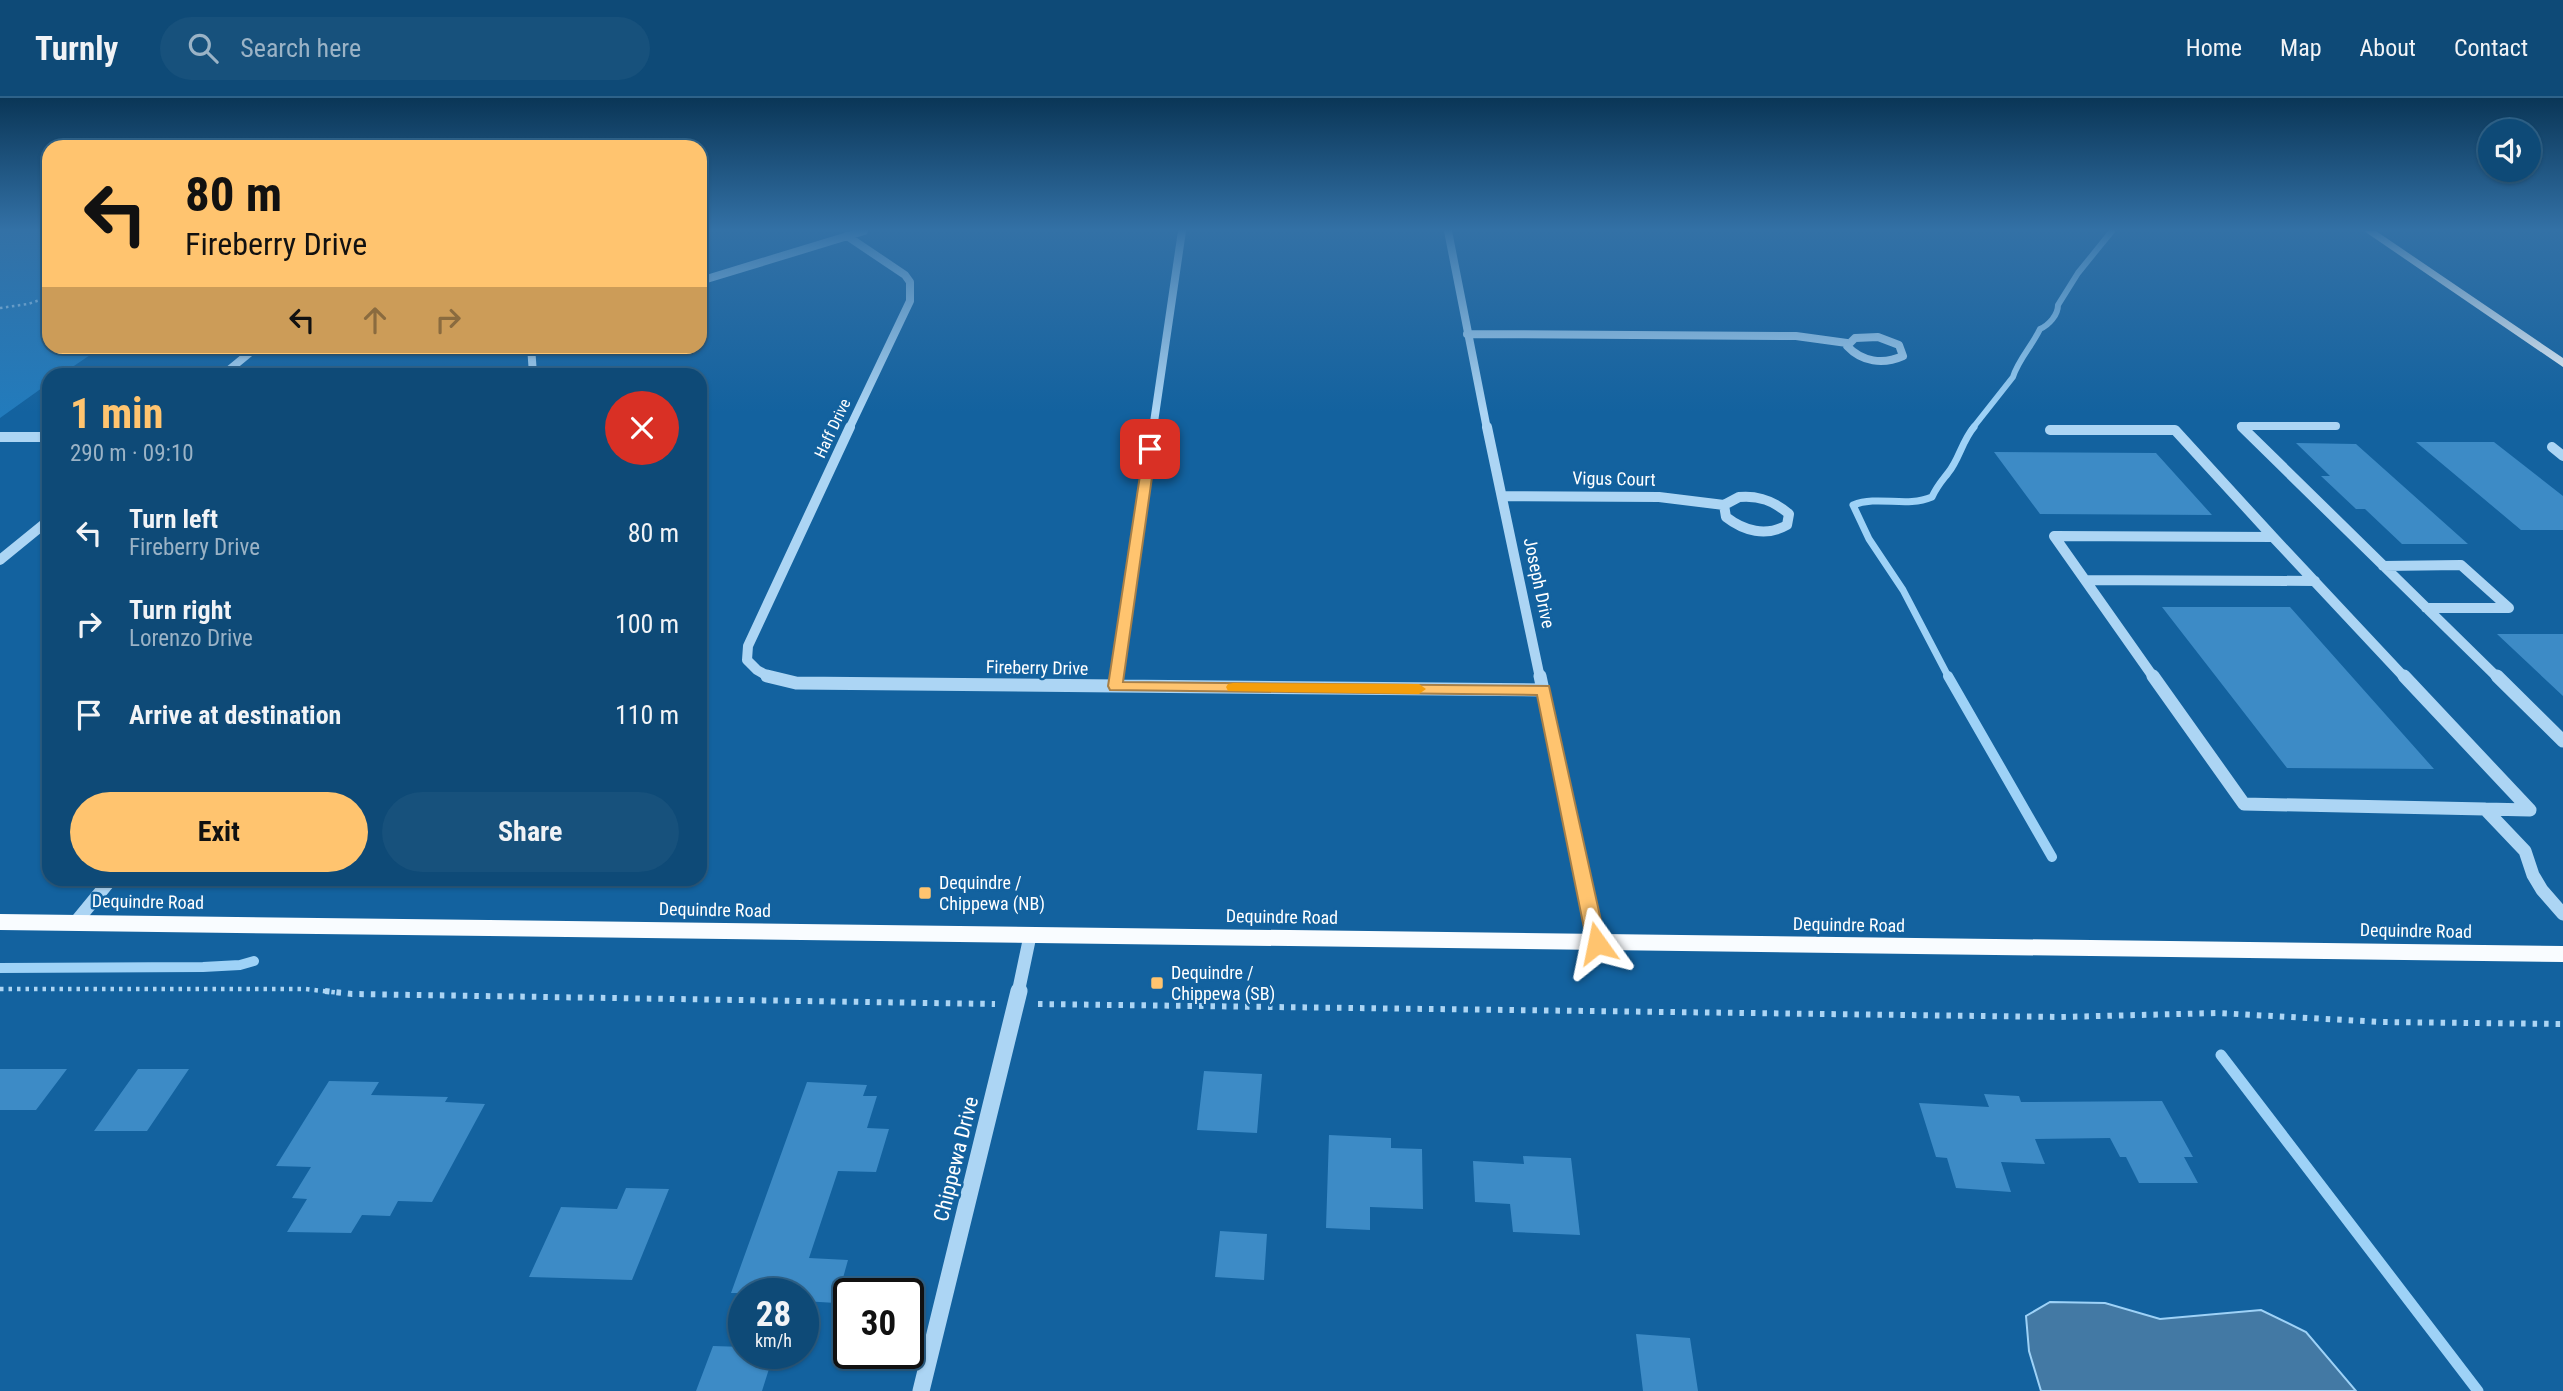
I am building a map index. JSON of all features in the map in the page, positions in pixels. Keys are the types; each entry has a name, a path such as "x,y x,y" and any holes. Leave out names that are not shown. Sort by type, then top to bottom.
{"main road":[{"path":"2458,291 2563,363"},
{"name":"Dequindre Road","path":"0,922 2563,954"}],"street":[{"name":"Haff Drive","path":"747,660 753,632 910,301 911,291"},
{"path":"1115,686 1173,291"},
{"name":"Joseph Drive","path":"1459,291 1597,943"},
{"path":"1467,334 1796,336 1847,343 1855,338 1878,337 1894,342 1904,353 1899,359 1877,361 1854,354 1847,343"},
{"path":"231,368 248,354"},
{"path":"2336,426 2241,426 2563,740"},
{"path":"2050,430 2175,430 2530,810 2244,804 2053,536 2273,537"},
{"path":"0,437 42,437"},
{"path":"2552,447 2563,456"},
{"name":"Vigus Court","path":"1503,496 1659,497 1724,505 1736,498 1767,499 1784,508 1790,519 1782,529 1751,530 1726,517 1724,505"},
{"path":"0,560 42,526"},
{"path":"2383,566 2461,565 2509,608 2426,608"},
{"path":"2085,580 2315,581"},
{"name":"Fireberry Drive","path":"747,660 757,673 772,679 796,682 1543,690"},
{"path":"2485,809 2525,851 2533,875 2542,890 2563,914"},
{"path":"75,923 105,886"},
{"name":"Chippewa Drive","path":"921,1391 1016,1004 1030,936"}],"path":[{"path":"0,308 42,299"},
{"path":"0,989 305,989 352,994 990,1004"},
{"path":"1044,1004 2061,1017 2218,1013 2381,1022 2563,1024"}],"shaded area":[{"path":"0,291 42,291 42,354 92,354 71,368 42,368 42,388 0,418"},
{"path":"2050,1302 2105,1303 2160,1319 2261,1310 2306,1332 2356,1391 2041,1391 2029,1351 2026,1316"}],"building":[{"path":"2416,442 2494,442 2563,496 2563,530 2521,530"},
{"path":"2296,443 2356,444 2468,544 2402,544 2365,509 2356,509 2321,476 2330,476"},
{"path":"1994,452 2156,453 2212,515 2040,514"},
{"path":"2162,607 2290,607 2434,769 2287,768"},
{"path":"2497,634 2563,634 2563,696"},
{"path":"0,1069 67,1069 36,1110 0,1110"},
{"path":"138,1069 189,1069 147,1131 94,1131"},
{"path":"1204,1071 1262,1074 1257,1133 1197,1130"},
{"path":"329,1081 379,1082 371,1095 448,1097 445,1102 485,1104 432,1202 398,1201 390,1216 362,1215 351,1233 287,1232 307,1199 292,1198 311,1167 276,1166"},
{"path":"807,1082 867,1085 863,1096 877,1096 867,1128 889,1129 876,1172 838,1171 809,1258 848,1260 843,1278 833,1278 833,1303 819,1302 819,1278 736,1278"},
{"path":"1984,1094 2019,1096 2021,1102 2162,1101 2193,1157 2184,1157 2198,1183 2139,1183 2126,1157 2120,1157 2110,1138 2035,1139 2045,1164 2001,1162 2011,1192 1956,1188 1947,1158 1936,1157 1919,1103 1989,1107"},
{"path":"1329,1135 1391,1138 1391,1148 1422,1149 1423,1209 1370,1207 1370,1230 1326,1228"},
{"path":"1523,1156 1571,1158 1580,1235 1513,1232 1510,1204 1475,1202 1473,1161 1524,1164"},
{"path":"626,1188 669,1189 632,1280 529,1277 561,1207 617,1209"},
{"path":"1220,1231 1267,1234 1264,1280 1215,1277"},
{"path":"1636,1334 1690,1338 1698,1391 1643,1391"},
{"path":"713,1346 728,1346 728,1369 769,1369 762,1391 696,1391"}],"waterway":[{"path":"1972,429 2013,377 2040,329 2055,316 2067,291"},
{"path":"1949,678 1903,590 1869,539 1853,505 1932,497 1952,468 1974,427"},
{"path":"1948,676 2052,857"},
{"path":"0,968 203,967 240,965 254,961"},
{"path":"2221,1055 2478,1391"}],"slow traffic":[{"path":"1233,687 1419,689"}],"place":[{"name":"Dequindre / Chippewa (NB)","path":"925,893"},
{"name":"Dequindre / Chippewa (SB)","path":"1157,983"}],"route":[{"path":"1150,449 1115,686 1543,690 1597,943"}]}
